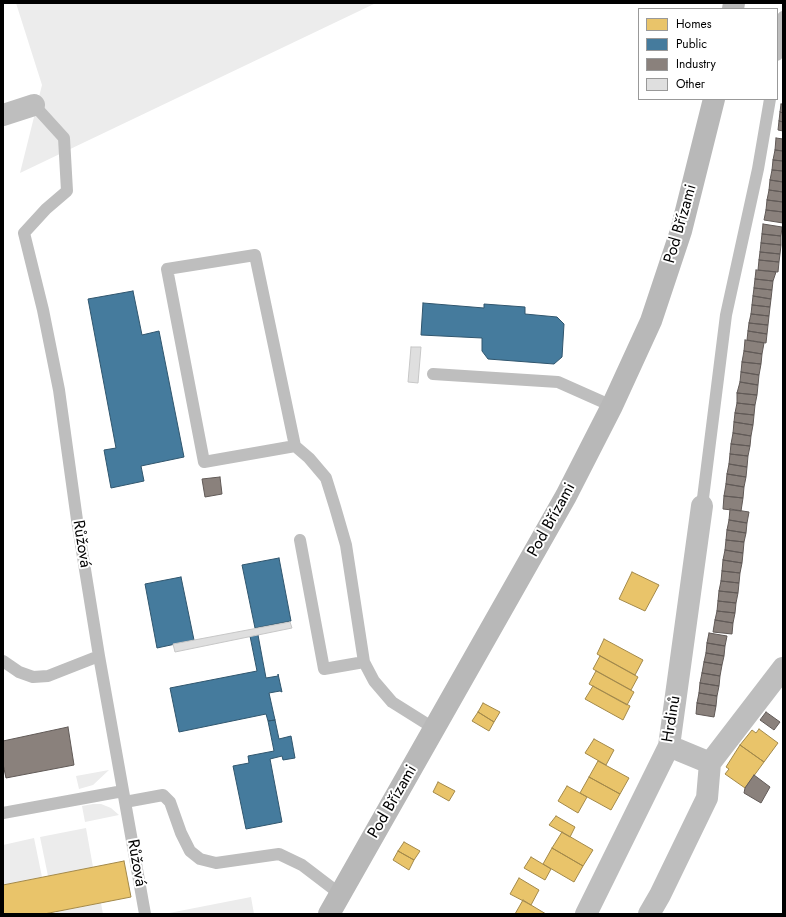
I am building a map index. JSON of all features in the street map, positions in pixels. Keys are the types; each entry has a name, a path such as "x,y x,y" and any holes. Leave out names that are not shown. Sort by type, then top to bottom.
{"street":[{"name":"Pod Břízami","path":"329,914 566,496 612,406 652,321 681,231 714,100"},
{"path":"3,115 34,105"},
{"name":"Hrdinů","path":"586,914 669,746 702,506"},
{"path":"649,914 660,895 707,798 710,763 783,668"},
{"path":"669,746 710,763"}],"lane":[{"path":"778,49 783,17"},
{"path":"702,506 726,315 758,170 770,100"},
{"name":"Růžová","path":"34,105 64,138 67,191 46,208 24,233 43,310 59,390 99,656 145,914"},
{"path":"295,446 204,462 167,269 255,255 295,446 326,478 346,545 364,662 374,681 392,702 434,729"},
{"path":"433,374 558,382 612,406"},
{"path":"300,540 324,669 364,662"},
{"path":"3,661 19,672 33,677 48,676 99,656"},
{"path":"3,813 124,796 163,795 170,802 181,833 190,851 200,859 216,863 279,854 302,865 340,894"}],"shaded area":[{"path":"16,3 376,3 20,173 42,85"},
{"path":"109,770 93,785 79,789 76,776"},
{"path":"101,804 111,808 119,815 85,822 82,806"},
{"path":"86,828 93,867 48,876 40,837"},
{"path":"34,838 42,877 3,885 3,845"},
{"path":"251,897 254,914 164,914"},
{"path":"101,903 103,914 57,914 56,912"}],"building: Homes":[{"path":"632,572 659,585 645,611 619,599"},
{"path":"604,639 643,660 635,675 597,654"},
{"path":"600,656 638,677 631,690 593,669"},
{"path":"596,671 634,692 627,705 589,684"},
{"path":"593,686 630,706 623,720 585,699"},
{"path":"483,703 500,712 494,722 478,712"},
{"path":"478,712 494,722 489,731 472,721"},
{"path":"759,729 778,743 764,762 740,745 752,730 756,733"},
{"path":"594,739 614,750 606,765 585,753"},
{"path":"740,745 764,762 745,788 725,774 729,769 726,767"},
{"path":"598,761 629,778 620,794 589,777"},
{"path":"589,777 620,794 611,810 580,793"},
{"path":"438,782 455,791 449,801 433,792"},
{"path":"567,786 587,797 578,813 558,801"},
{"path":"556,816 575,827 570,837 549,825"},
{"path":"562,832 593,850 583,866 552,848"},
{"path":"404,842 420,851 414,860 398,851"},
{"path":"552,848 583,866 574,882 543,864"},
{"path":"398,851 414,860 409,870 393,860"},
{"path":"531,857 551,869 545,880 524,868"},
{"path":"124,861 131,897 44,914 3,914 3,885"},
{"path":"519,878 539,890 531,905 510,894"},
{"path":"523,900 531,905 546,914 515,914"}],"building: Public":[{"path":"133,291 142,335 159,331 184,457 141,466 144,481 111,488 104,450 116,448 88,299"},
{"path":"423,303 484,308 484,304 525,307 525,314 557,317 564,324 562,357 554,364 488,359 482,351 482,338 421,335"},
{"path":"279,558 291,621 255,628 242,565"},
{"path":"181,577 194,640 157,648 145,584"},
{"path":"258,635 266,678 278,676 278,674 282,692 269,693 275,720 268,721 266,714 179,732 170,688 257,671 250,636"},
{"path":"275,720 279,739 291,736 295,758 283,760 282,756 270,759 282,822 246,829 233,766 249,763 248,756 274,751 268,721"}],"building: Industry":[{"path":"781,104 783,104 783,113 780,112"},
{"path":"780,112 783,113 783,122 779,121"},
{"path":"779,121 783,122 783,131 778,130"},
{"path":"776,138 783,139 783,151 775,150"},
{"path":"775,150 783,151 783,161 773,160"},
{"path":"773,160 783,161 783,171 772,170"},
{"path":"772,170 783,171 783,182 770,180"},
{"path":"770,180 783,182 783,192 769,190"},
{"path":"769,190 783,192 783,202 767,200"},
{"path":"767,200 783,202 783,212 766,210"},
{"path":"766,210 783,212 783,223 764,220"},
{"path":"763,224 782,227 781,236 762,234"},
{"path":"762,234 781,236 781,245 761,243"},
{"path":"761,243 781,245 780,254 760,252"},
{"path":"760,252 780,254 779,262 759,260"},
{"path":"759,260 779,262 778,272 758,270"},
{"path":"756,270 776,272 773,281 755,279"},
{"path":"755,279 773,281 772,290 754,288"},
{"path":"754,288 772,290 771,299 753,296"},
{"path":"753,296 771,299 770,307 752,305"},
{"path":"752,305 770,307 769,316 751,314"},
{"path":"751,314 769,316 768,325 749,323"},
{"path":"749,323 768,325 767,334 748,331"},
{"path":"748,331 767,334 766,343 747,340"},
{"path":"745,340 764,343 762,354 744,351"},
{"path":"744,351 762,354 761,364 742,362"},
{"path":"742,362 761,364 759,375 741,372"},
{"path":"741,372 759,375 758,385 740,382"},
{"path":"740,382 758,385 757,395 737,393"},
{"path":"737,393 757,395 755,405 737,403"},
{"path":"737,403 755,405 754,415 735,413"},
{"path":"735,413 754,415 753,425 734,422"},
{"path":"734,422 753,425 751,436 733,433"},
{"path":"733,433 751,436 750,446 731,444"},
{"path":"731,444 750,446 748,456 730,454"},
{"path":"730,454 748,456 747,467 729,464"},
{"path":"729,464 747,467 746,477 727,474"},
{"path":"727,474 746,477 744,487 726,484"},
{"path":"220,477 222,494 205,497 202,479"},
{"path":"726,484 744,487 743,498 724,496"},
{"path":"724,496 743,498 741,511 723,509"},
{"path":"730,509 749,512 747,523 729,520"},
{"path":"729,520 747,523 746,533 727,530"},
{"path":"727,530 746,533 744,542 726,540"},
{"path":"726,540 744,542 743,553 725,550"},
{"path":"725,550 743,553 742,563 723,560"},
{"path":"723,560 742,563 740,573 722,571"},
{"path":"722,571 740,573 739,583 721,581"},
{"path":"721,581 739,583 738,593 719,591"},
{"path":"719,591 738,593 736,603 718,601"},
{"path":"718,601 736,603 735,613 717,611"},
{"path":"717,611 735,613 733,623 715,620"},
{"path":"715,620 733,623 732,634 713,632"},
{"path":"709,633 727,636 725,646 707,643"},
{"path":"707,643 725,646 724,656 706,653"},
{"path":"706,653 724,656 722,665 704,662"},
{"path":"704,662 722,665 720,676 702,673"},
{"path":"702,673 720,676 719,686 700,683"},
{"path":"700,683 719,686 717,696 699,693"},
{"path":"699,693 717,696 716,706 697,703"},
{"path":"697,703 716,706 714,717 696,714"},
{"path":"766,712 780,722 774,730 760,720"},
{"path":"68,727 74,765 6,778 3,764 3,741"},
{"path":"754,775 770,787 761,803 744,793 745,788"}],"building: Other":[{"path":"411,347 421,347 418,383 408,382"},
{"path":"290,622 292,628 175,652 173,644"}]}
